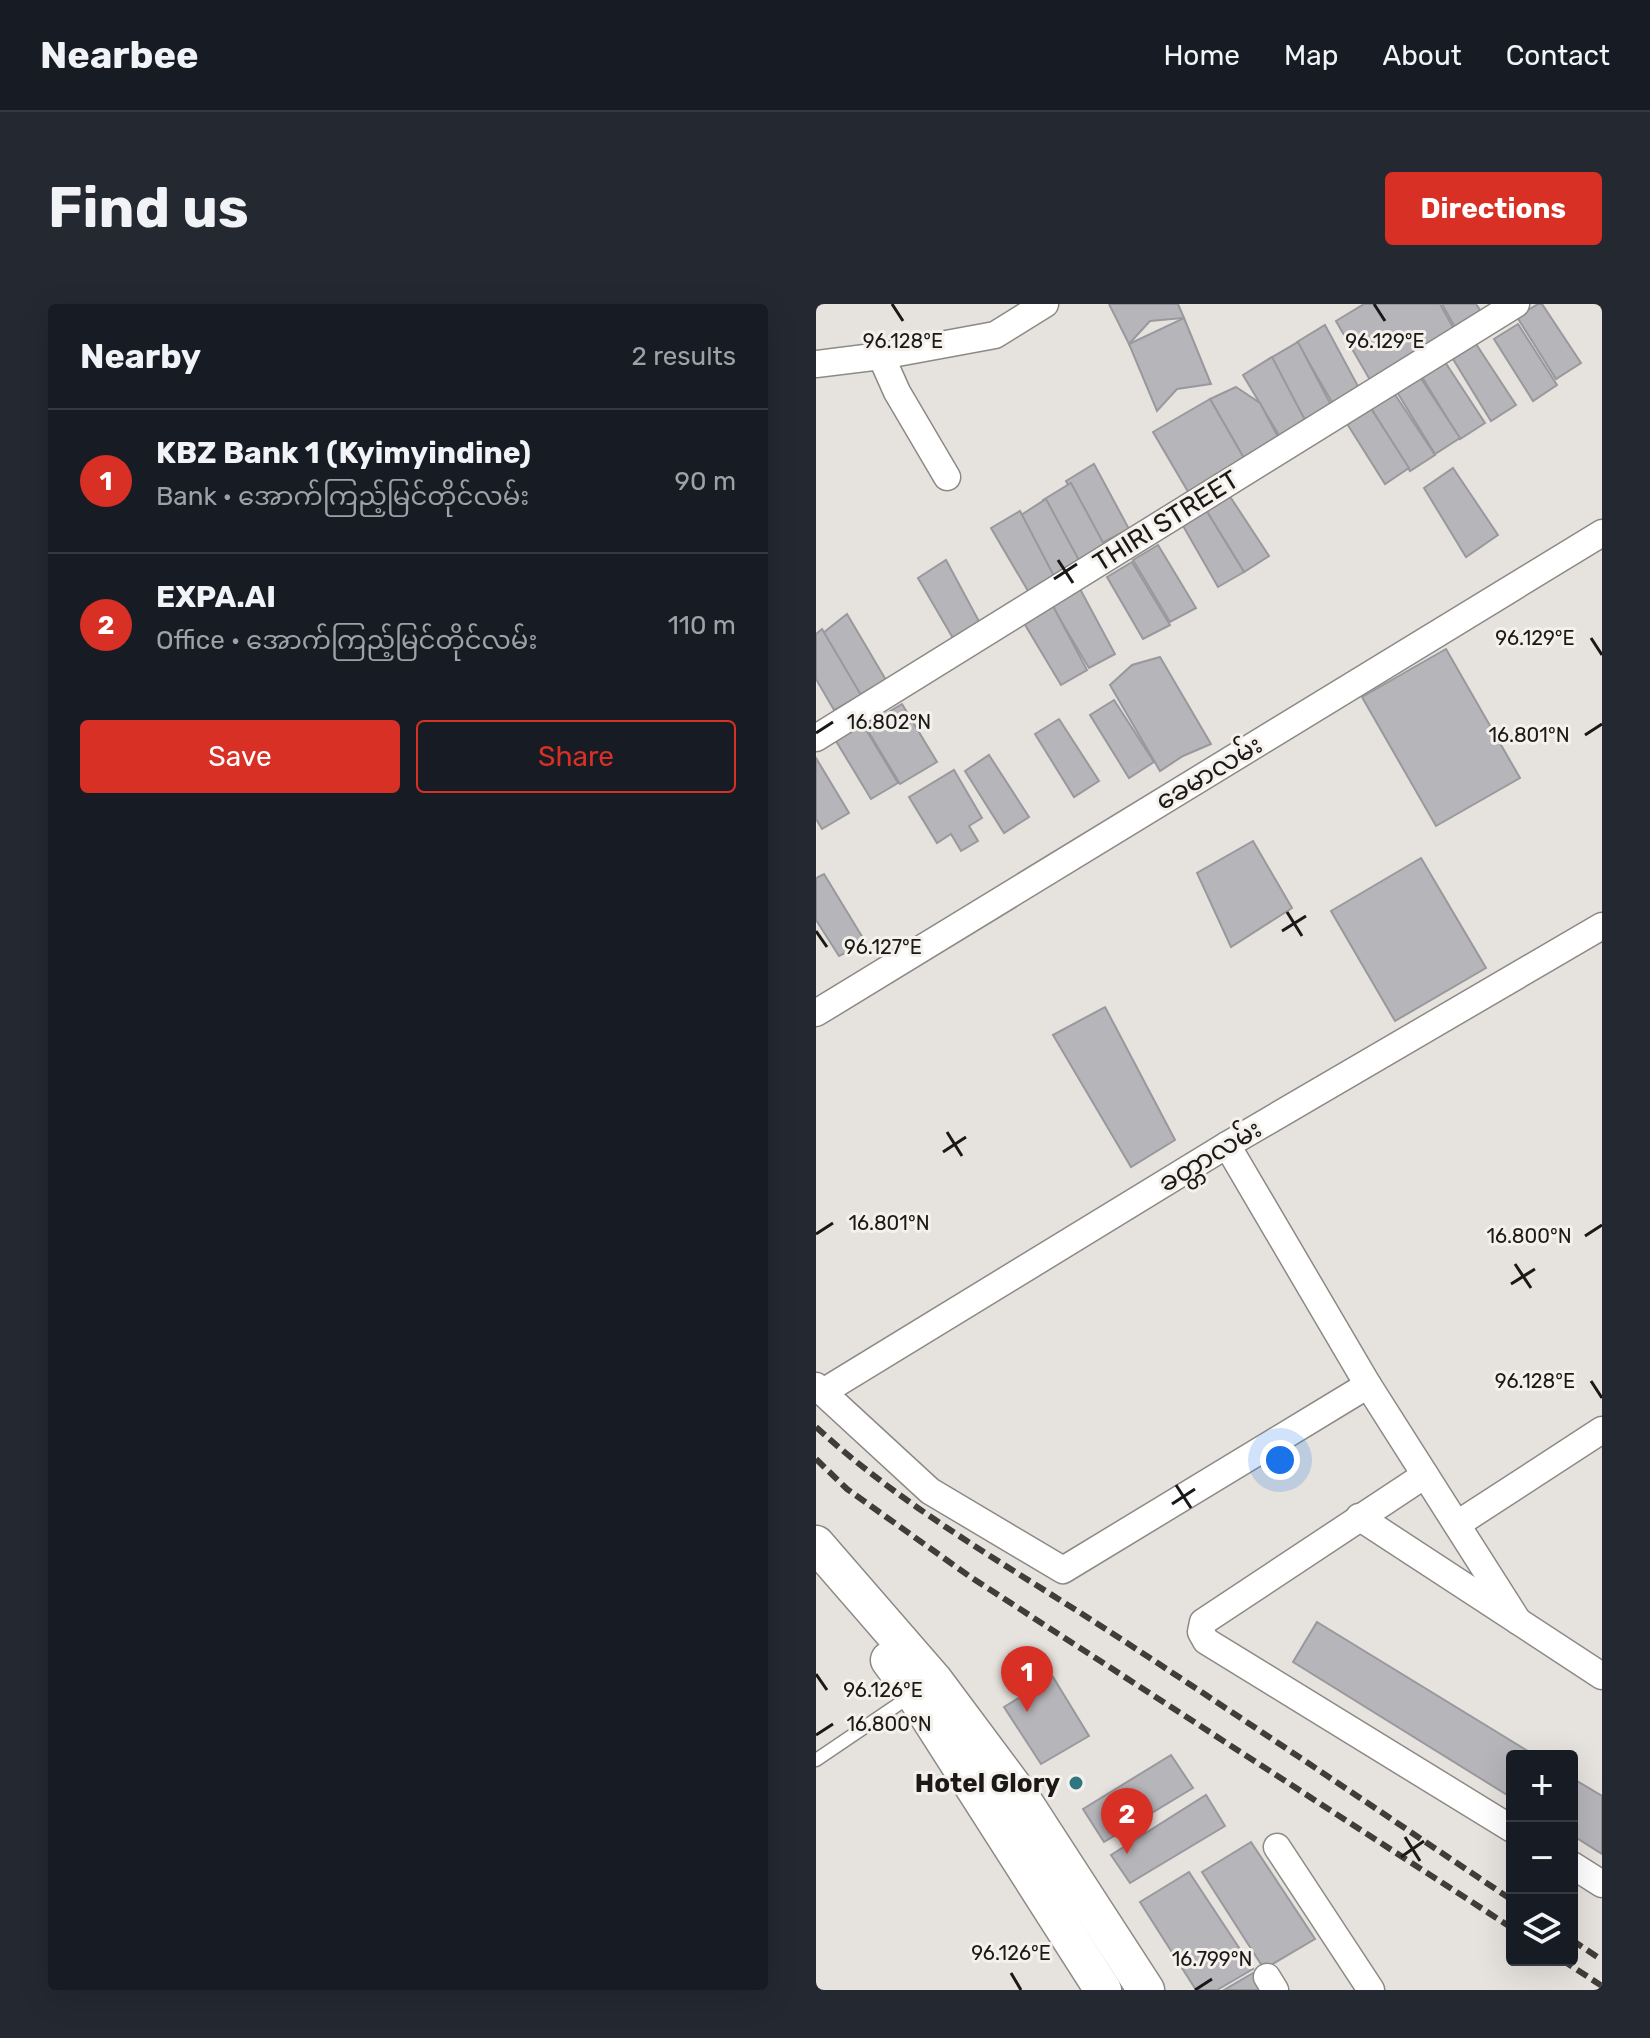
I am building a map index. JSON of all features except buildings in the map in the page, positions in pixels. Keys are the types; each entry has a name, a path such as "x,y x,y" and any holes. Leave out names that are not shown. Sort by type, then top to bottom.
{"main road":[{"path":"816,1544 924,1687 1040,1825 1146,1990"},
{"path":"816,1573 924,1687 1010,1845 1103,1990"},
{"path":"1010,1845 1040,1825"},
{"path":"1081,1957 1114,1937"}],"street":[{"path":"816,364 881,356 995,335 1045,304"},
{"name":"THIRI STREET","path":"816,738 1516,304"},
{"path":"881,356 897,392 947,477"},
{"name":"ခေမာလမ်း","path":"816,1013 1602,533"},
{"name":"ခတ္တာလမ်း","path":"819,1389 1602,926"},
{"path":"1227,1145 1368,1385 1459,1523 1518,1621"},
{"path":"819,1389 930,1491 1065,1570 1368,1385"},
{"path":"1459,1523 1602,1430"},
{"path":"1425,1475 1203,1622 1201,1632 1206,1641 1506,1825"},
{"path":"1359,1517 1602,1676"},
{"path":"1277,1847 1371,1990"},
{"path":"1578,1869 1602,1884"}],"lane":[{"path":"816,1760 924,1687"}],"railway":[{"path":"816,1427 919,1509 1104,1628 1506,1896"},
{"path":"816,1459 847,1489 969,1576 1506,1924"},
{"path":"1578,1944 1602,1960"},
{"path":"1571,1966 1602,1986"}],"place":[{"name":"KBZ Bank 1 (Kyimyindine)","path":"1027,1712"},
{"name":"Hotel Glory","path":"1076,1783"},
{"name":"EXPA.AI","path":"1127,1854"}]}
